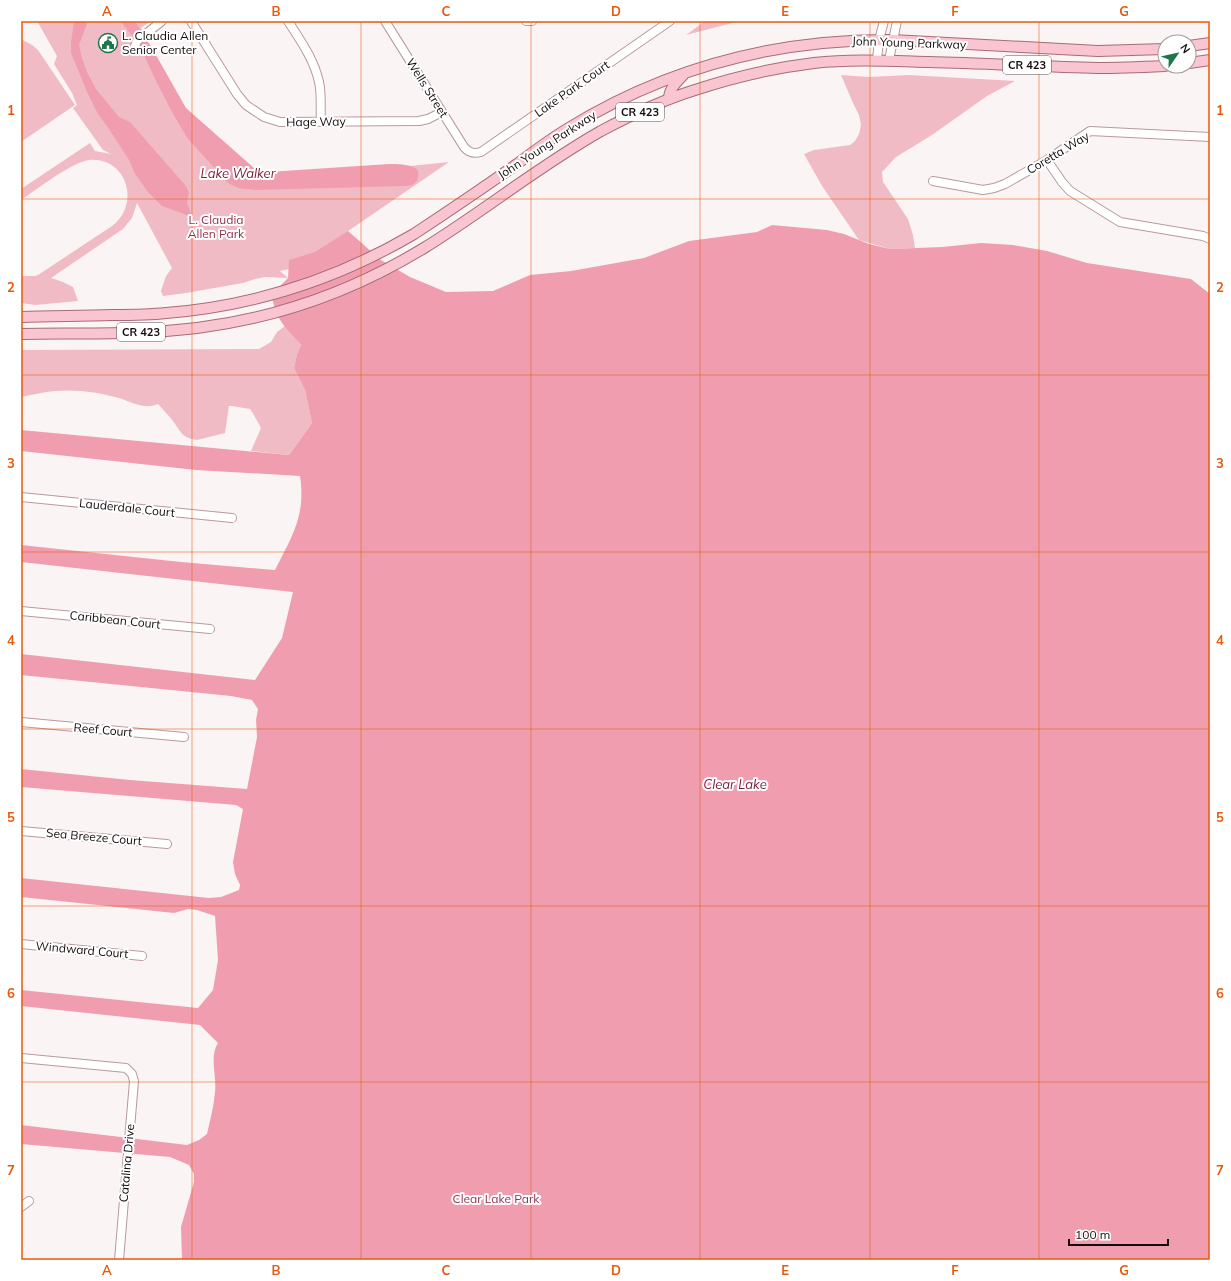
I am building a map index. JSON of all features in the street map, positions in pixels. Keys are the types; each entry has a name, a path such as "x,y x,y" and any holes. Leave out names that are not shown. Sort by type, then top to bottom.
{"main road":[{"name":"John Young Parkway","path":"21,317 166,313 203,309 256,299 317,280 341,271 414,234 545,144 589,116 635,92 685,72 724,60 771,50 860,40 892,40 1098,51 1157,49"},
{"path":"1197,45 1210,43"},
{"name":"John Young Parkway","path":"21,334 148,332 174,330 217,325 260,316 307,302 352,285 423,249 583,142 620,121 669,99 726,80 782,68 833,62 877,60 1098,68 1157,66"},
{"path":"1197,62 1210,60"},
{"path":"669,99 669,95 674,85 685,72"}],"street":[{"path":"136,43 162,21"},
{"name":"Hage Way","path":"191,21 236,94 246,105 264,117 280,122 419,121 428,119 442,112"},
{"path":"288,21 301,41 319,82 321,122"},
{"name":"Wells Street","path":"385,21 464,147 472,153"},
{"path":"526,21 532,21"},
{"name":"Lake Park Court","path":"472,153 481,152 670,21"},
{"path":"877,60 879,40 884,21"},
{"path":"889,60 897,21"},
{"name":"Coretta Way","path":"934,181 983,190 994,188 1047,160 1090,131 1210,136"},
{"path":"1047,160 1070,191 1120,222 1203,236 1210,239"},
{"name":"Lauderdale Court","path":"21,498 232,518"},
{"name":"Caribbean Court","path":"21,611 210,629"},
{"name":"Reef Court","path":"21,722 184,737"},
{"name":"Sea Breeze Court","path":"21,831 167,844"},
{"name":"Windward Court","path":"21,944 142,956"},
{"name":"Catalina Drive","path":"21,1058 126,1068 132,1074 134,1081 130,1136 118,1260"},
{"path":"21,1207 29,1201"}],"green space":[{"name":"L. Claudia Allen Park","path":"37,21 151,21 141,28 186,122 253,182 449,162 294,268 280,271 288,278 265,277 243,283 163,296 161,291 166,276 172,268 137,203 132,218 123,229 51,278 73,287 78,301 35,305 21,303 21,276 38,275 112,226 121,217 126,206 127,195 126,184 121,174 113,166 102,161 89,160 64,171 21,200 21,189 90,143 95,151 111,154 103,150 73,108 77,105 72,93 54,64 57,56"},
{"path":"705,21 740,21 686,35"},
{"path":"21,39 38,50 75,105 21,142"},
{"path":"841,75 869,77 909,75 1015,81 987,96 932,135 896,157 882,172 883,182 908,219 915,248 890,249 859,240 822,186 804,154 814,150 850,145 855,141 859,134 861,125 859,115"},
{"path":"285,326 301,345 297,354 294,368 305,390 312,423 289,455 251,451 261,428 250,409 229,406 225,433 197,440 188,438 182,434 158,404 153,406 143,406 111,396 63,390 21,397 21,350 259,349 271,342 277,332"}],"water":[{"name":"Lake Walker","path":"74,21 88,21 79,45 87,72 96,89 119,117 130,122 186,186 189,192 187,202 192,217 162,206 148,192 135,174 129,160 98,114 71,53"},
{"name":"Lake Walker","path":"120,21 135,21 186,108 254,168 268,172 400,164 413,167 418,171 417,181 412,185 406,186 255,190 238,188 228,183 188,139 173,114 136,40"},
{"name":"Clear Lake","path":"772,225 827,230 844,234 869,244 890,249 942,247 981,243 1013,245 1047,251 1087,263 1191,279 1210,294 1210,1260 182,1260 181,1227 194,1182 194,1174 189,1165 170,1157 21,1144 21,1125 187,1145 199,1140 207,1134 213,1108 215,1086 214,1054 218,1043 200,1025 21,1006 21,990 198,1008 213,990 218,960 215,916 197,910 188,909 174,913 21,897 21,878 209,898 221,897 239,890 240,885 235,874 233,862 243,809 236,805 21,787 21,769 130,780 247,789 257,737 256,720 258,709 252,700 231,696 21,675 21,654 255,680 282,638 293,592 21,562 21,545 181,562 275,570 292,536 299,514 301,503 300,476 196,470 21,451 21,430 289,455 312,423 305,390 294,368 297,354 301,345 280,320 271,295 288,278 289,260 315,252 348,231 381,260 410,277 446,292 493,291 530,275 571,271 644,258 689,241 757,232"}],"place":[{"name":"L. Claudia Allen Senior Center","path":"108,43"}],"park label":[{"name":"Clear Lake Park","path":"496,1199"}]}
